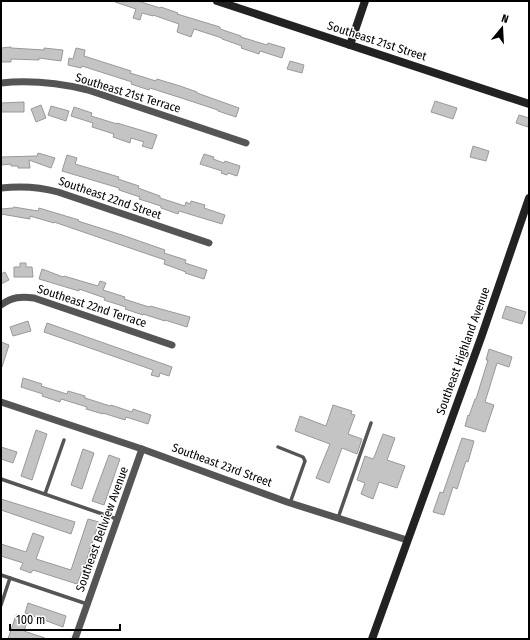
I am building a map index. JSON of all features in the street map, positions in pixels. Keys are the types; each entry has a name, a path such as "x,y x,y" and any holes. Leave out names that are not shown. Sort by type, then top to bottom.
{"street":[{"name":"Southeast 21st Street","path":"218,1 529,104"},
{"path":"350,45 365,1"},
{"name":"Southeast 21st Terrace","path":"1,83 49,83 88,90 246,143"},
{"name":"Southeast 22nd Street","path":"1,188 41,188 58,192 209,243"},
{"name":"Southeast Highland Avenue","path":"407,540 482,335 529,198"},
{"name":"Southeast 22nd Terrace","path":"3,304 13,298 22,297 40,299 172,345"},
{"name":"Southeast 23rd Street","path":"1,402 142,449 290,502 407,540"},
{"name":"Southeast Bellview Avenue","path":"75,639 142,449"},
{"path":"372,639 407,540"}],"lane":[{"path":"338,518 371,423"},
{"path":"45,494 64,440"},
{"path":"278,448 303,457 305,461 290,502"},
{"path":"1,479 118,519"},
{"path":"1,575 87,604"},
{"path":"1,605 10,578"}],"building":[{"path":"115,1 138,1 160,8 161,7 178,13 177,14 220,27 220,29 241,37 267,45 268,43 285,48 282,58 260,51 259,54 241,48 242,46 222,38 194,29 191,37 177,32 179,24 153,15 142,13 140,20 133,18 136,9"},
{"path":"11,47 63,50 61,61 39,58 39,60 11,59 11,62 1,62 1,48"},
{"path":"76,48 85,50 84,56 131,71 130,73 156,81 157,79 180,86 239,108 236,117 150,88 149,90 131,84 132,82 82,66 81,68 68,65 69,58 73,59"},
{"path":"290,61 304,65 302,73 287,69"},
{"path":"435,101 457,108 453,119 431,112"},
{"path":"24,102 24,112 1,112 1,103"},
{"path":"41,105 46,118 36,122 31,109"},
{"path":"51,106 69,111 66,121 48,115"},
{"path":"74,107 92,113 91,116 157,135 152,149 142,146 144,142 131,138 130,143 113,137 114,134 92,127 93,123 71,116"},
{"path":"519,115 529,118 528,127 516,123"},
{"path":"473,146 489,151 486,161 470,157"},
{"path":"38,153 55,158 51,168 29,160 30,168 18,168 18,166 11,166 11,164 1,165 1,157 37,156"},
{"path":"204,154 214,157 213,159 224,163 225,161 240,166 237,176 228,173 227,175 221,173 222,171 200,164"},
{"path":"67,155 77,158 75,164 119,177 118,179 139,186 138,188 160,196 160,198 185,206 186,202 190,204 191,201 205,205 204,208 225,215 222,224 179,211 178,214 161,208 161,206 139,199 140,197 119,190 119,188 62,171"},
{"path":"14,207 38,211 39,208 79,220 78,221 165,250 164,253 186,260 185,263 207,270 204,279 164,264 165,260 54,222 30,216 30,219 1,214 1,209"},
{"path":"20,263 26,263 26,267 32,267 33,277 14,277 14,267 20,267"},
{"path":"42,269 63,277 64,276 98,286 100,281 106,283 103,290 125,297 124,299 190,317 187,327 125,309 126,307 104,300 105,298 79,289 79,291 39,279"},
{"path":"5,272 9,280 1,284 1,274"},
{"path":"506,306 526,312 522,324 502,318"},
{"path":"28,321 31,331 13,336 10,327"},
{"path":"47,323 172,367 169,376 160,373 159,377 151,375 153,370 44,332"},
{"path":"1,342 9,345 2,367 1,367"},
{"path":"489,349 512,357 509,367 497,363 485,402 494,405 485,432 465,426 468,415 469,416 476,399 488,360 486,360"},
{"path":"23,378 42,384 41,386 67,394 68,391 110,406 111,405 132,412 133,409 151,415 148,424 126,417 125,420 103,414 86,409 87,407 61,399 60,402 42,396 43,394 21,387"},
{"path":"333,405 352,411 351,414 355,415 348,434 362,439 357,454 342,448 329,483 316,478 330,444 295,431 300,416 326,426"},
{"path":"36,430 47,434 32,480 21,476"},
{"path":"383,434 395,438 387,460 405,466 397,488 379,482 373,499 361,494 365,483 357,480 365,456 373,459"},
{"path":"462,438 474,441 468,462 466,461 457,489 453,487 444,515 433,512 440,492 443,493"},
{"path":"1,447 17,452 13,463 1,459"},
{"path":"83,449 94,453 82,489 71,485"},
{"path":"109,455 120,459 104,505 92,501"},
{"path":"1,499 75,522 71,534 1,510"},
{"path":"88,519 99,522 84,568 77,584 33,570 31,573 20,569 23,563 1,556 1,544 26,552 33,533 44,537 36,559 71,570"},
{"path":"28,603 66,616 63,627 25,613"},
{"path":"16,615 28,619 24,631 45,639 8,639"}]}
